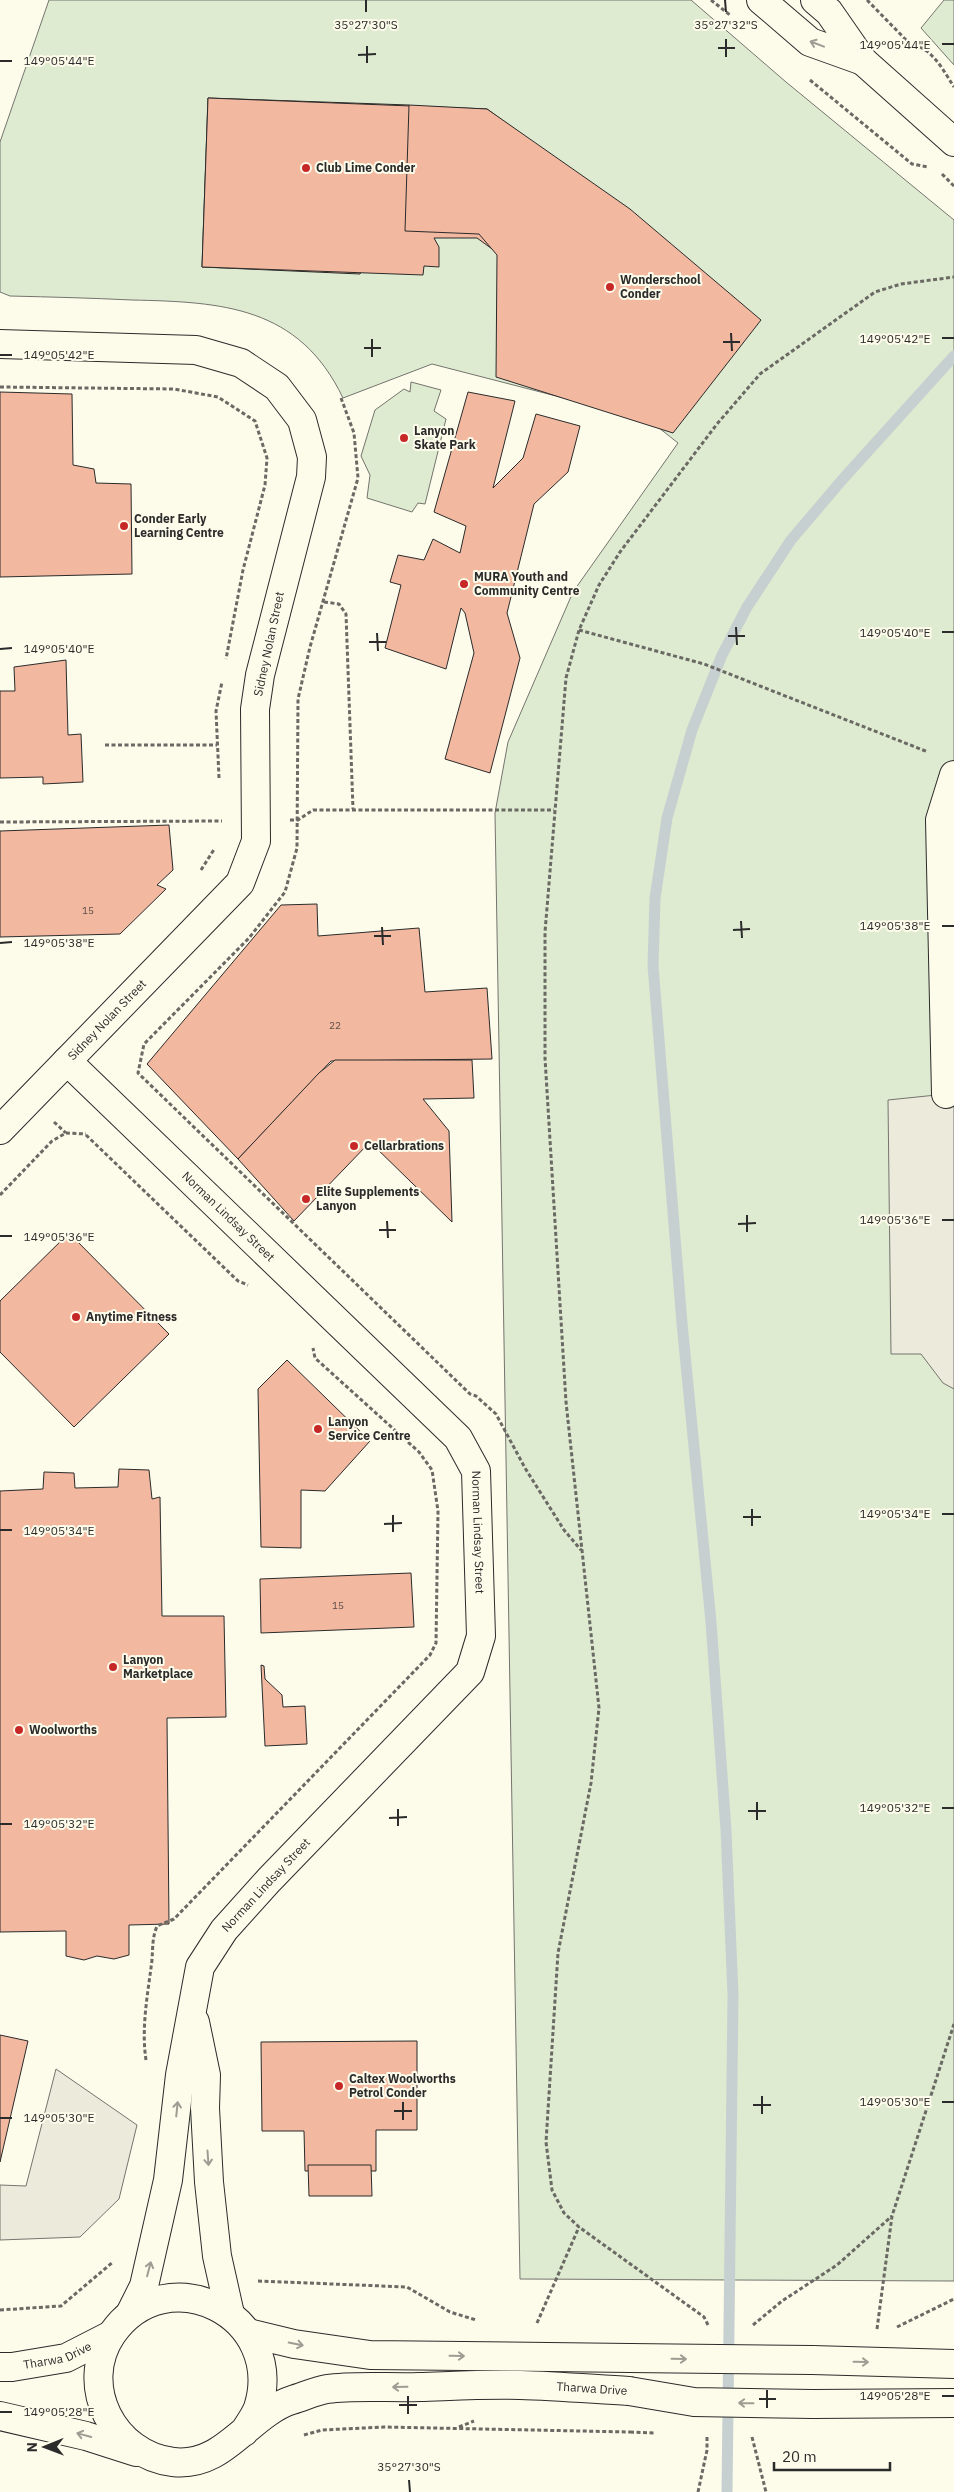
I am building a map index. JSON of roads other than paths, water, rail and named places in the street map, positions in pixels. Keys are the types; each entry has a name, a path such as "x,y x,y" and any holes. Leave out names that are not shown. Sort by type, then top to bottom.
{"street":[{"path":"761,0 810,42 863,61"},
{"path":"815,0 829,12 863,61 954,142"},
{"name":"Sidney Nolan Street","path":"0,344 196,350 241,363 277,387 302,420 312,457 311,477 260,675 256,710 256,841 240,883 0,1130"},
{"path":"945,765 940,820 946,1094"},
{"name":"Norman Lindsay Street","path":"67,1061 458,1438 476,1471 480,1636 470,1672 269,1880 224,1930 200,1967 180,2075 169,2170 162,2209 144,2286 130,2314"},
{"name":"Norman Lindsay Street","path":"193,2008 206,2075 205,2108 209,2182 217,2256 239,2323"},
{"path":"147,2455 123,2440 107,2417 99,2390 100,2361 111,2335 130,2314 155,2301 181,2297 207,2301 239,2323 294,2344 370,2355 812,2360 954,2364"},
{"path":"0,2416 86,2436 174,2462 201,2460 224,2449 244,2432 257,2409 262,2383 259,2356 239,2323"},
{"name":"Tharwa Drive","path":"0,2367 12,2367 66,2358 111,2335"},
{"name":"Tharwa Drive","path":"244,2432 281,2404 327,2389 519,2385 630,2391 694,2402 813,2404 954,2403"}],"waterway":[{"path":"727,2492 733,1995 726,1830 711,1622 682,1323 653,966 655,898 667,818 692,730 722,655 747,607 791,540 842,480 954,356"}],"place":[{"name":"Club Lime Conder","path":"306,168"},
{"name":"Wonderschool Conder","path":"610,287"},
{"name":"Lanyon Skate Park","path":"404,438"},
{"name":"Conder Early Learning Centre","path":"124,526"},
{"name":"MURA Youth and Community Centre","path":"464,584"},
{"name":"Cellarbrations","path":"354,1146"},
{"name":"Elite Supplements Lanyon","path":"306,1199"},
{"name":"Anytime Fitness","path":"76,1317"},
{"name":"Lanyon Service Centre","path":"318,1429"},
{"name":"Lanyon Marketplace","path":"113,1667"},
{"name":"Woolworths","path":"19,1730"},
{"name":"Caltex Woolworths Petrol Conder","path":"339,2086"}]}
